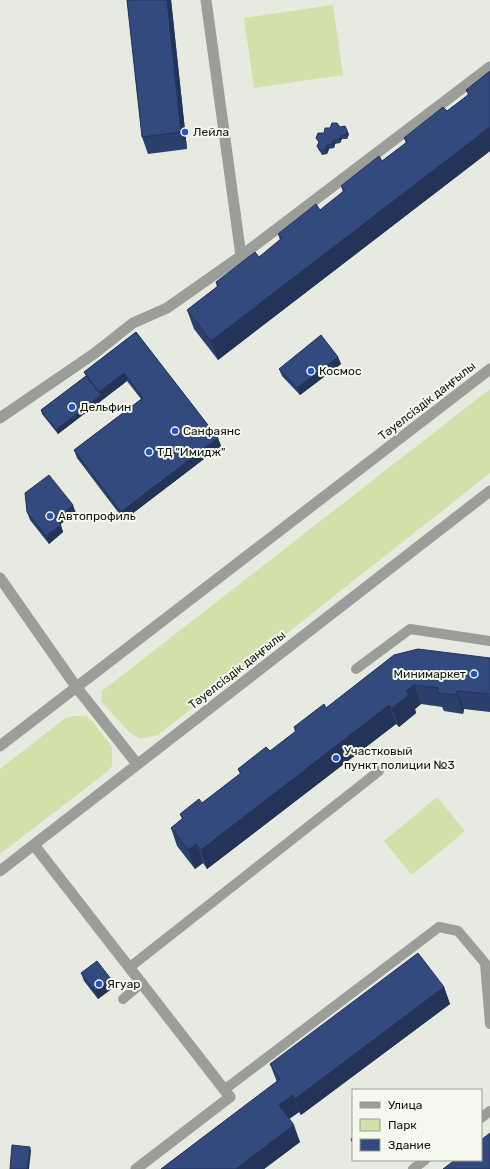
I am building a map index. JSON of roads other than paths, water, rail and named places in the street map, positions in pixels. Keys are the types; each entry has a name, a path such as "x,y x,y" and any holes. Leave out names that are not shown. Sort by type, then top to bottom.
{"street":[{"path":"206,0 241,256"},
{"path":"0,418 95,353 133,323 167,308 241,256 490,66"},
{"name":"Тәуелсіздік даңғылы","path":"0,746 490,369"},
{"name":"Тәуелсіздік даңғылы","path":"0,871 490,491"},
{"path":"0,578 77,688 137,764"},
{"path":"34,845 230,1097 136,1169"}],"lane":[{"path":"356,669 410,629 490,641"},
{"path":"130,967 379,771"},
{"path":"224,1090 439,927 458,931 488,962 490,1024"},
{"path":"123,999 142,983"},
{"path":"413,1169 424,1161"}],"place":[{"name":"Лейла","path":"185,132"},
{"name":"Космос","path":"311,371"},
{"name":"Дельфин","path":"72,407"},
{"name":"Санфаянс","path":"175,431"},
{"name":"ТД \"Имидж\"","path":"149,452"},
{"name":"Автопрофиль","path":"50,516"},
{"name":"Минимаркет","path":"474,674"},
{"name":"Участковый пункт полиции №3","path":"336,758"},
{"name":"Ягуар","path":"99,984"}]}
